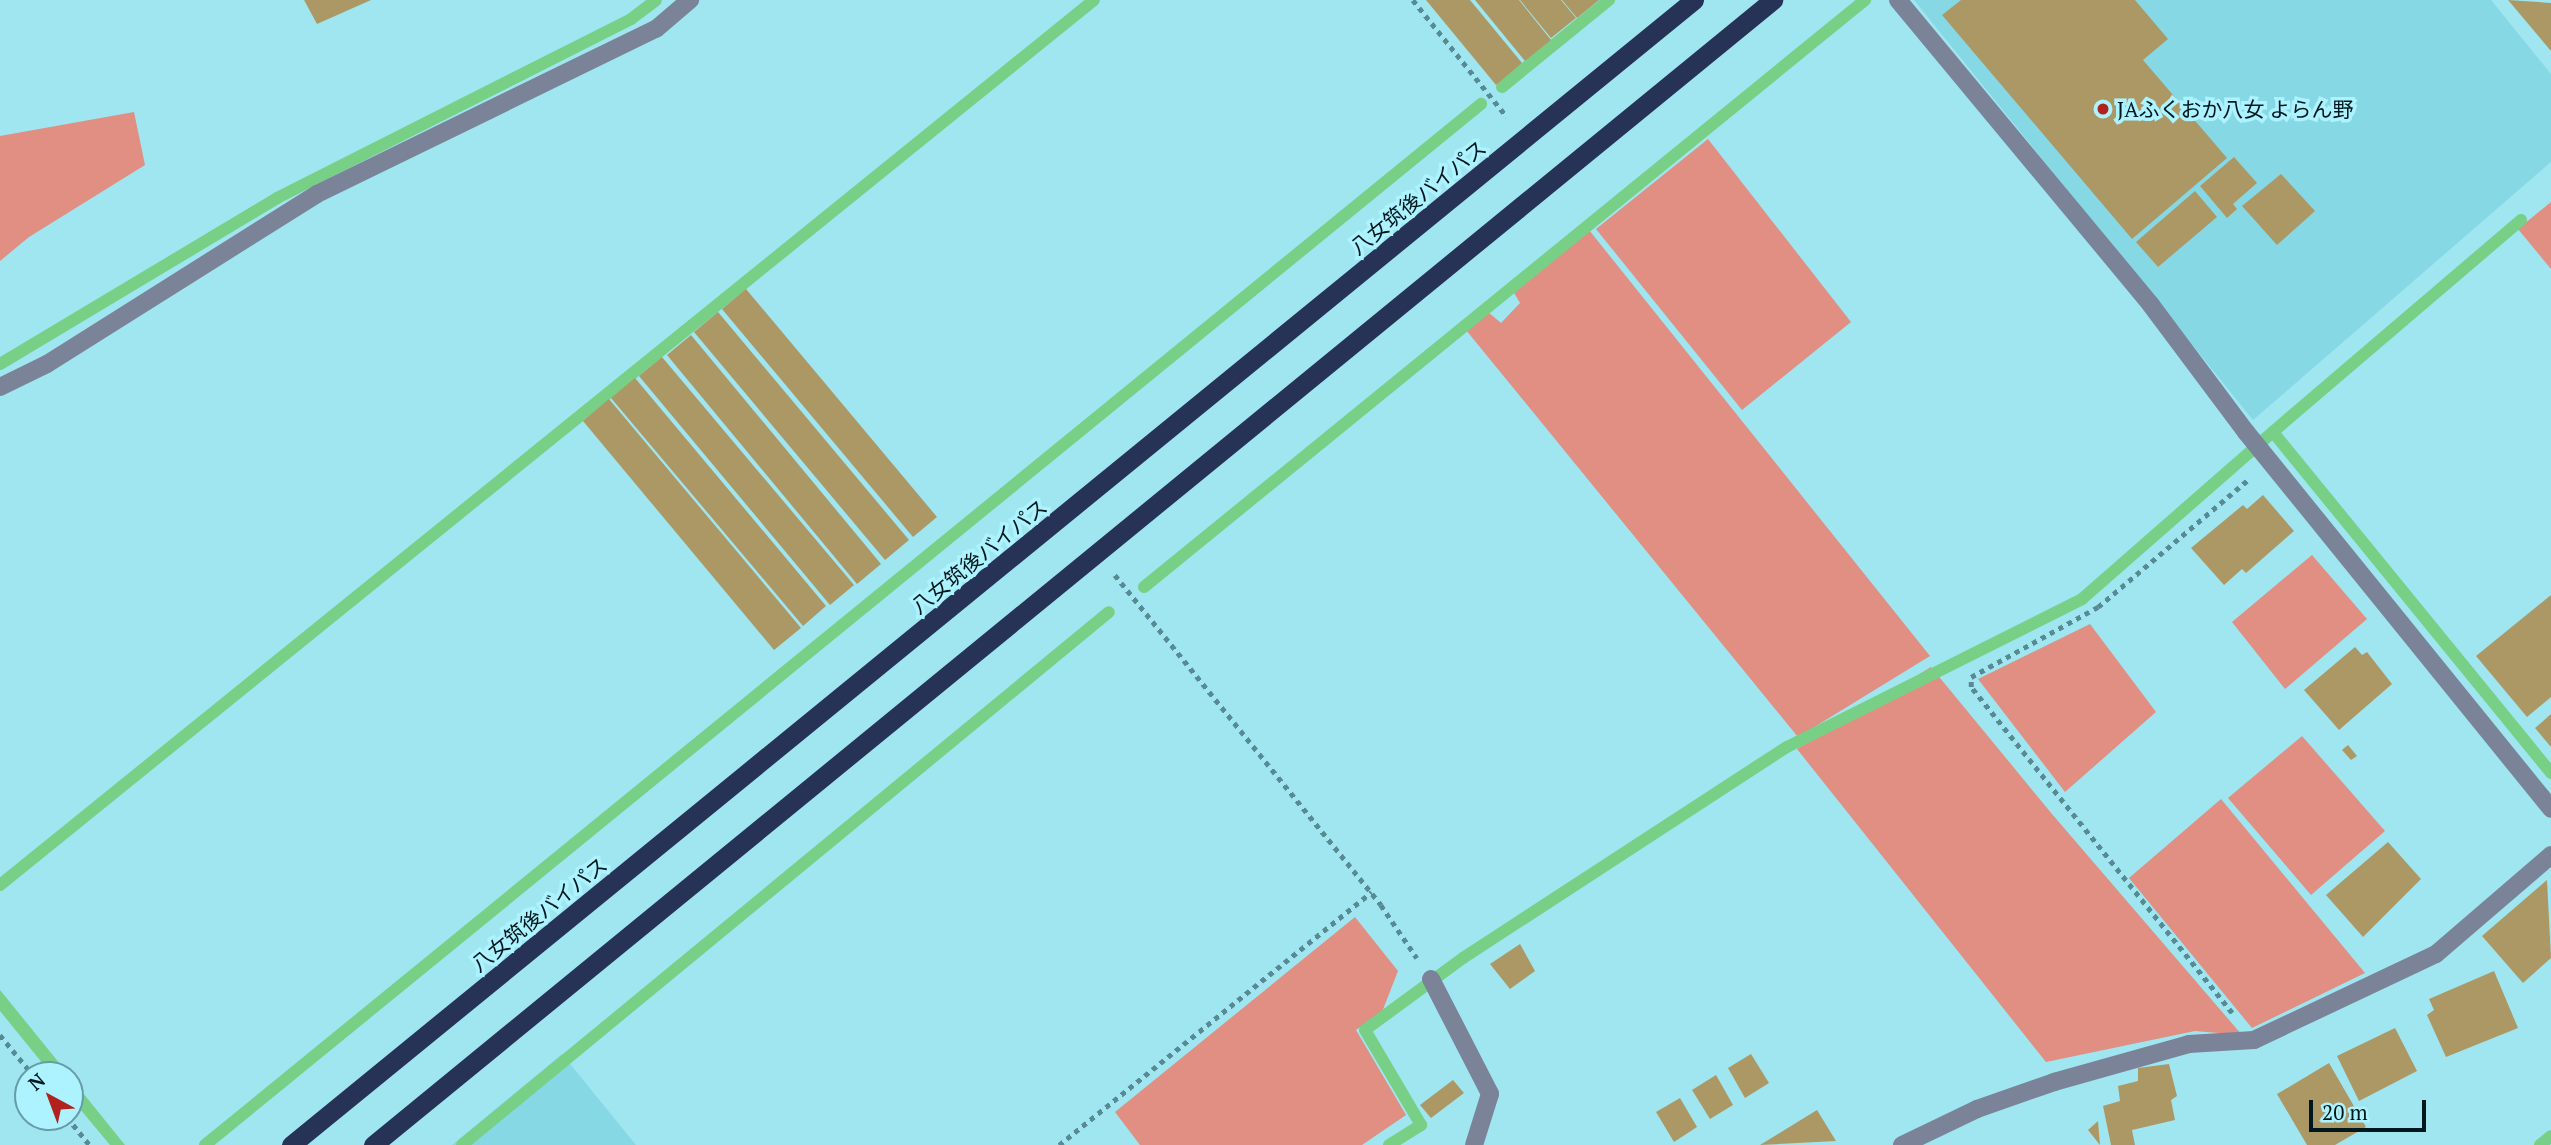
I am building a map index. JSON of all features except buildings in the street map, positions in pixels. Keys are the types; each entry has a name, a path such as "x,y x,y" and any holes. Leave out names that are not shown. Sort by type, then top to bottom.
{"highway":[{"name":"八女筑後バイパス","path":"291,1145 1694,0"},
{"path":"373,1145 1095,551 1773,0"}],"street":[{"path":"0,387 47,364 317,194 656,29 690,0"},
{"path":"1898,0 2151,305 2270,461 2551,809"},
{"path":"1902,1145 1977,1110 2054,1082 2189,1044 2254,1040 2436,954 2551,855"},
{"path":"1431,979 1490,1094 1474,1145"}],"path":[{"path":"1413,0 1525,139"},
{"path":"2254,1040 1971,687 1971,677 2098,607 2270,461"},
{"path":"1095,551 1371,892 1431,979"},
{"path":"1059,1145 1371,892"},
{"path":"0,1035 21,1061"},
{"path":"78,1131 90,1145"}],"shaded area":[{"path":"1914,0 2491,0 2551,74 2551,162 2253,420"},
{"path":"134,112 145,165 29,237 0,261 0,136"},
{"path":"1708,139 1851,322 1742,410 1596,229"},
{"path":"2551,202 2551,269 2518,229"},
{"path":"1589,230 1930,656 1798,737 1466,330 1488,312 1501,323 1520,303 1513,291"},
{"path":"2312,555 2367,619 2285,689 2232,622"},
{"path":"2090,624 2156,712 2065,792 1978,679"},
{"path":"1931,667 2052,814 2242,1035 2195,1031 2046,1062 1797,749"},
{"path":"2302,736 2385,831 2311,895 2228,798"},
{"path":"2221,799 2365,973 2252,1028 2129,878"},
{"path":"1355,917 1398,971 1382,1012 1356,1030 1406,1115 1362,1145 1140,1145 1115,1112"},
{"path":"0,990 58,1061 41,1061 0,1011"},
{"path":"562,1054 636,1145 452,1145"},
{"path":"84,1094 125,1145 110,1145 84,1114"}],"waterway":[{"path":"0,364 277,198 631,19 656,0"},
{"path":"0,885 1094,0"},
{"path":"1502,87 1609,0"},
{"path":"1144,587 1865,0"},
{"path":"205,1145 1481,104"},
{"path":"2521,220 2273,432 2551,773"},
{"path":"1389,1145 1421,1125 1365,1030 1463,958 1787,747 2082,599 2273,432"},
{"path":"462,1145 1109,612"},
{"path":"2540,1145 2551,1136"}],"place":[{"name":"JAふくおか八女 よらん野","path":"2103,109"}]}
